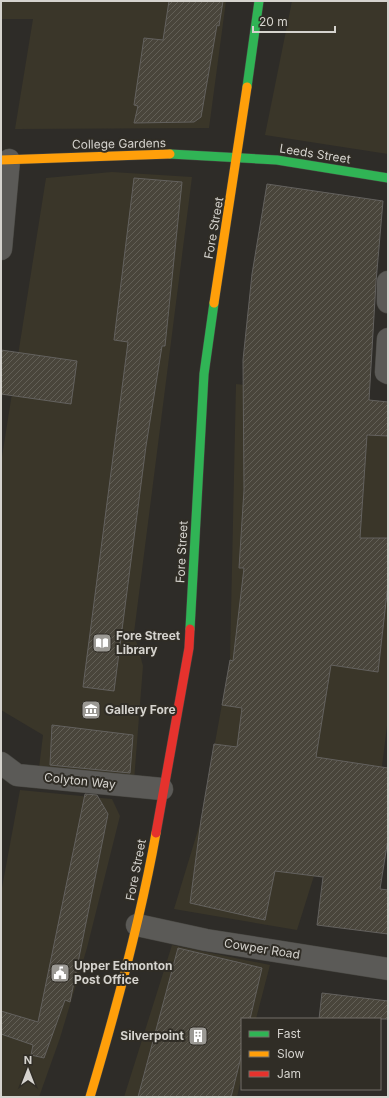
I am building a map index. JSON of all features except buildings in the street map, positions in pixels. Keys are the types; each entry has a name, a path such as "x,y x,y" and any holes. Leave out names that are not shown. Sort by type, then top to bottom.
{"main road":[{"name":"Fore Street","path":"90,1097 118,1004 149,871 162,789 189,648 204,374 221,255 238,157 259,1"},
{"name":"College Gardens","path":"5,160 159,154 238,157"},
{"name":"Leeds Street","path":"238,157 277,160 388,178"}],"street":[{"path":"1,249 5,160"},
{"path":"388,282 388,302"},
{"path":"387,373 388,339"},
{"name":"Colyton Way","path":"9,769 162,789"},
{"name":"Cowper Road","path":"137,925 206,940 388,969"}],"shaded area":[{"path":"1,1 226,1 209,128 15,129 33,19 1,19"},
{"path":"292,1 388,1 388,154 265,135"},
{"path":"112,172 192,177 134,633 143,666 134,781 39,768 43,735 1,710 1,463 46,178"},
{"path":"236,384 388,402 388,718 377,806 335,809 297,930 174,909 201,820 230,660"},
{"path":"20,790 112,799 120,816 87,948 60,1038 39,1097 1,1097 1,893"},
{"name":"Silverpoint","path":"172,945 270,965 256,1018 241,1018 241,1079 237,1097 124,1097"}],"traffic: fast":[{"path":"247,87 259,1"},
{"path":"170,154 277,160 388,178"},
{"path":"190,629 204,374 214,303"}],"traffic: slow":[{"path":"214,303 247,87"},
{"path":"1,160 170,154"},
{"path":"90,1097 127,966 143,900 156,833"}],"traffic: jam":[{"path":"156,833 189,648 190,629"}],"place":[{"name":"Fore Street Library","path":"102,643"},
{"name":"Gallery Fore","path":"91,710"},
{"name":"Upper Edmonton Post Office","path":"60,973"},
{"name":"Silverpoint","path":"198,1036"}]}
